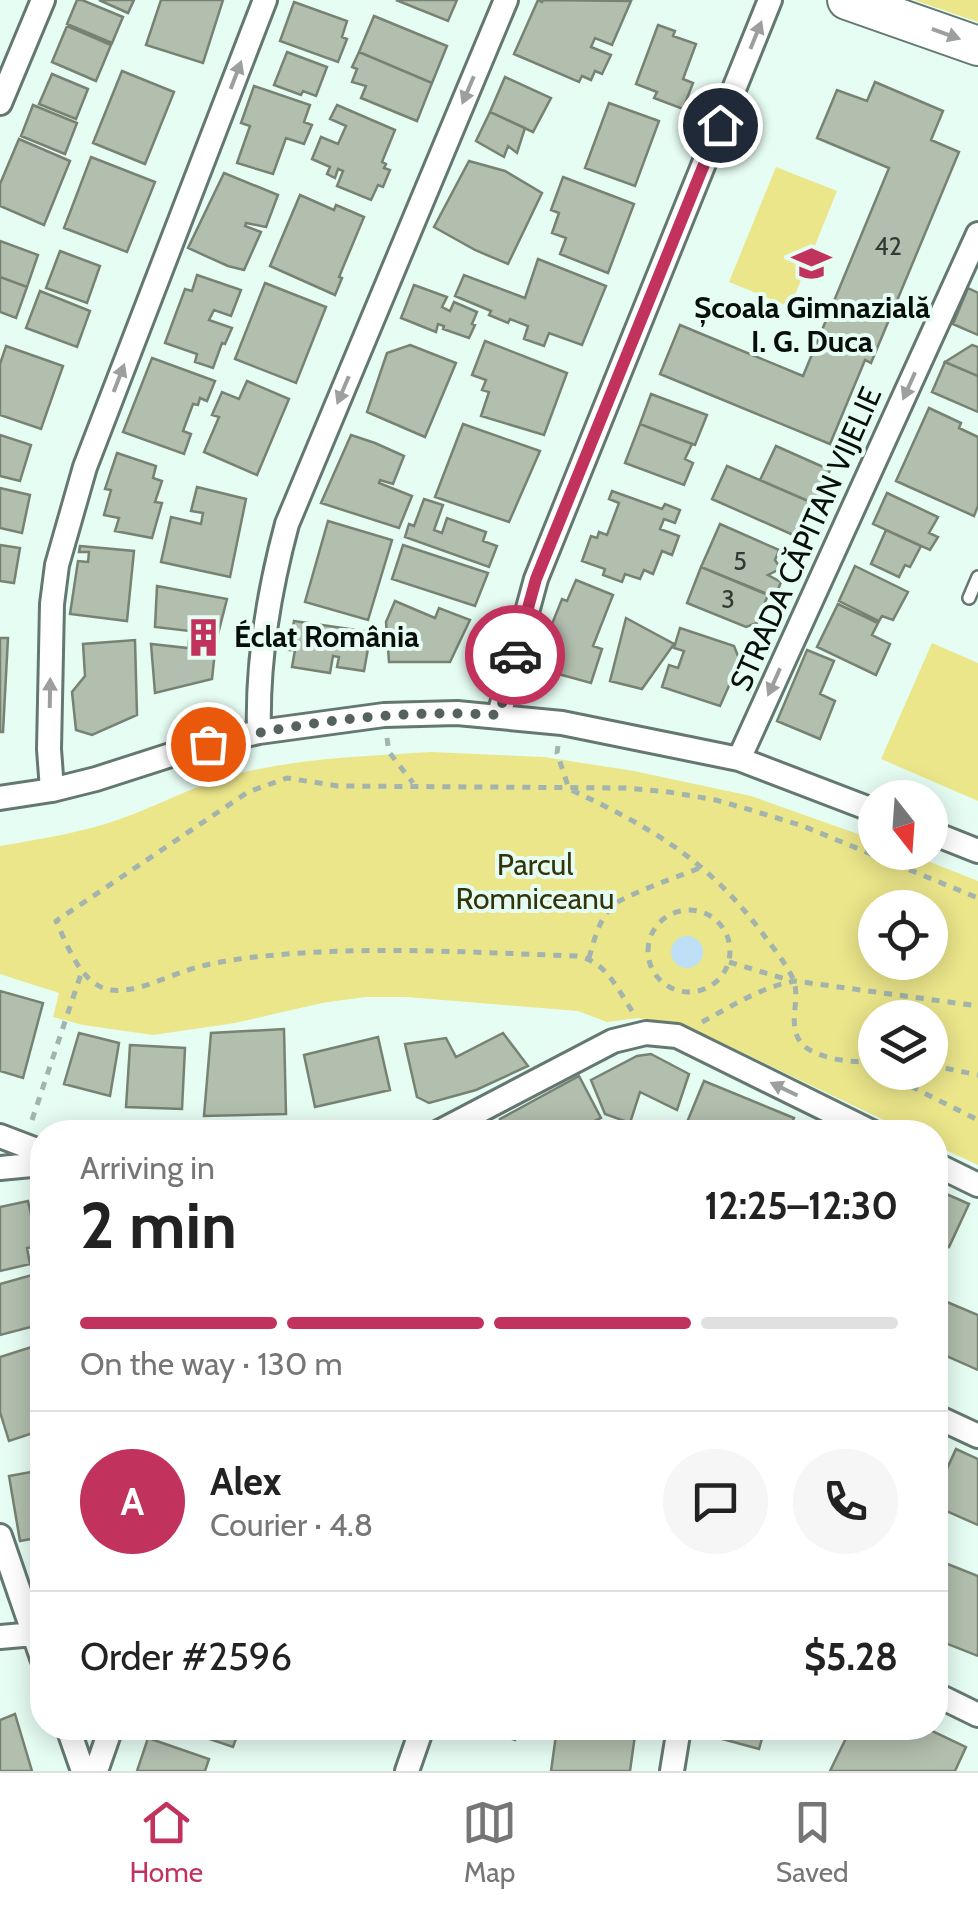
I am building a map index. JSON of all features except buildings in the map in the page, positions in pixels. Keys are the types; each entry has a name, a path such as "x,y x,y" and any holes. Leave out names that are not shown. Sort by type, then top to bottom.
{"main road":[{"path":"847,0 978,46"}],"street":[{"path":"0,102 43,0"},
{"path":"52,790 52,604 66,528 85,466 265,0"},
{"path":"258,732 258,692 275,569 287,524 506,0"},
{"path":"499,715 536,579 770,0"},
{"name":"STRADA CĂPITAN VIJELIE","path":"739,759 978,234"},
{"path":"0,798 96,779 258,732 384,715 457,713 562,723 739,759 858,805"},
{"path":"948,839 978,851"},
{"path":"462,1120 612,1041 646,1033 677,1036 848,1120"},
{"path":"0,1136 30,1147"},
{"path":"0,1168 30,1165"},
{"path":"948,1171 978,1186"},
{"path":"948,1422 978,1436"},
{"path":"0,1536 30,1622"},
{"path":"0,1637 30,1634"},
{"path":"948,1700 978,1715"},
{"path":"72,1740 83,1771"},
{"path":"96,1771 107,1740"},
{"path":"407,1771 418,1740"},
{"path":"672,1771 677,1740"}],"lane":[{"path":"968,598 978,577"}],"path":[{"path":"384,715 389,752 414,785"},
{"path":"562,723 557,752 570,789 658,834 725,888 795,982 794,1029 799,1041 824,1056 858,1063"},
{"path":"646,1033 608,975 589,958 387,949 298,953 210,964 113,990 101,987 82,971 56,921 248,792 286,778 338,786 626,788 716,800 802,826 978,898"},
{"path":"589,958 596,932 615,903 702,867"},
{"path":"681,910 709,914 728,934 729,962 714,984 689,993 676,990 664,984 649,963 650,936 657,924 681,910"},
{"path":"729,962 795,982 978,1006"},
{"path":"41,1120 82,971"},
{"path":"677,1036 760,991 795,982"},
{"path":"948,1068 978,1074"},
{"path":"918,1090 978,1120"}],"green space":[{"path":"914,0 978,0 978,22"},
{"path":"776,167 837,191 790,307 729,282"},
{"path":"932,643 978,663 978,801 948,788 948,780 930,780 881,759"},
{"name":"Parcul Romniceanu","path":"431,752 544,757 634,771 751,796 858,834 858,870 948,869 978,881 978,1165 948,1151 948,1120 884,1120 674,1023 638,1018 607,1022 578,1011 365,997 153,1035 53,1017 59,993 0,974 0,846 105,824 210,782 264,768"}],"water":[{"path":"687,936 698,941 703,952 698,963 687,968 676,963 671,952 676,941"}],"way so far":[{"path":"208,744 341,719 418,713 499,715 515,655"}],"place":[{"name":"Școala Gimnazială I. G. Duca","path":"812,264"},
{"name":"Éclat România","path":"204,637"}],"route":[{"path":"515,655 536,579 720,125"}]}
